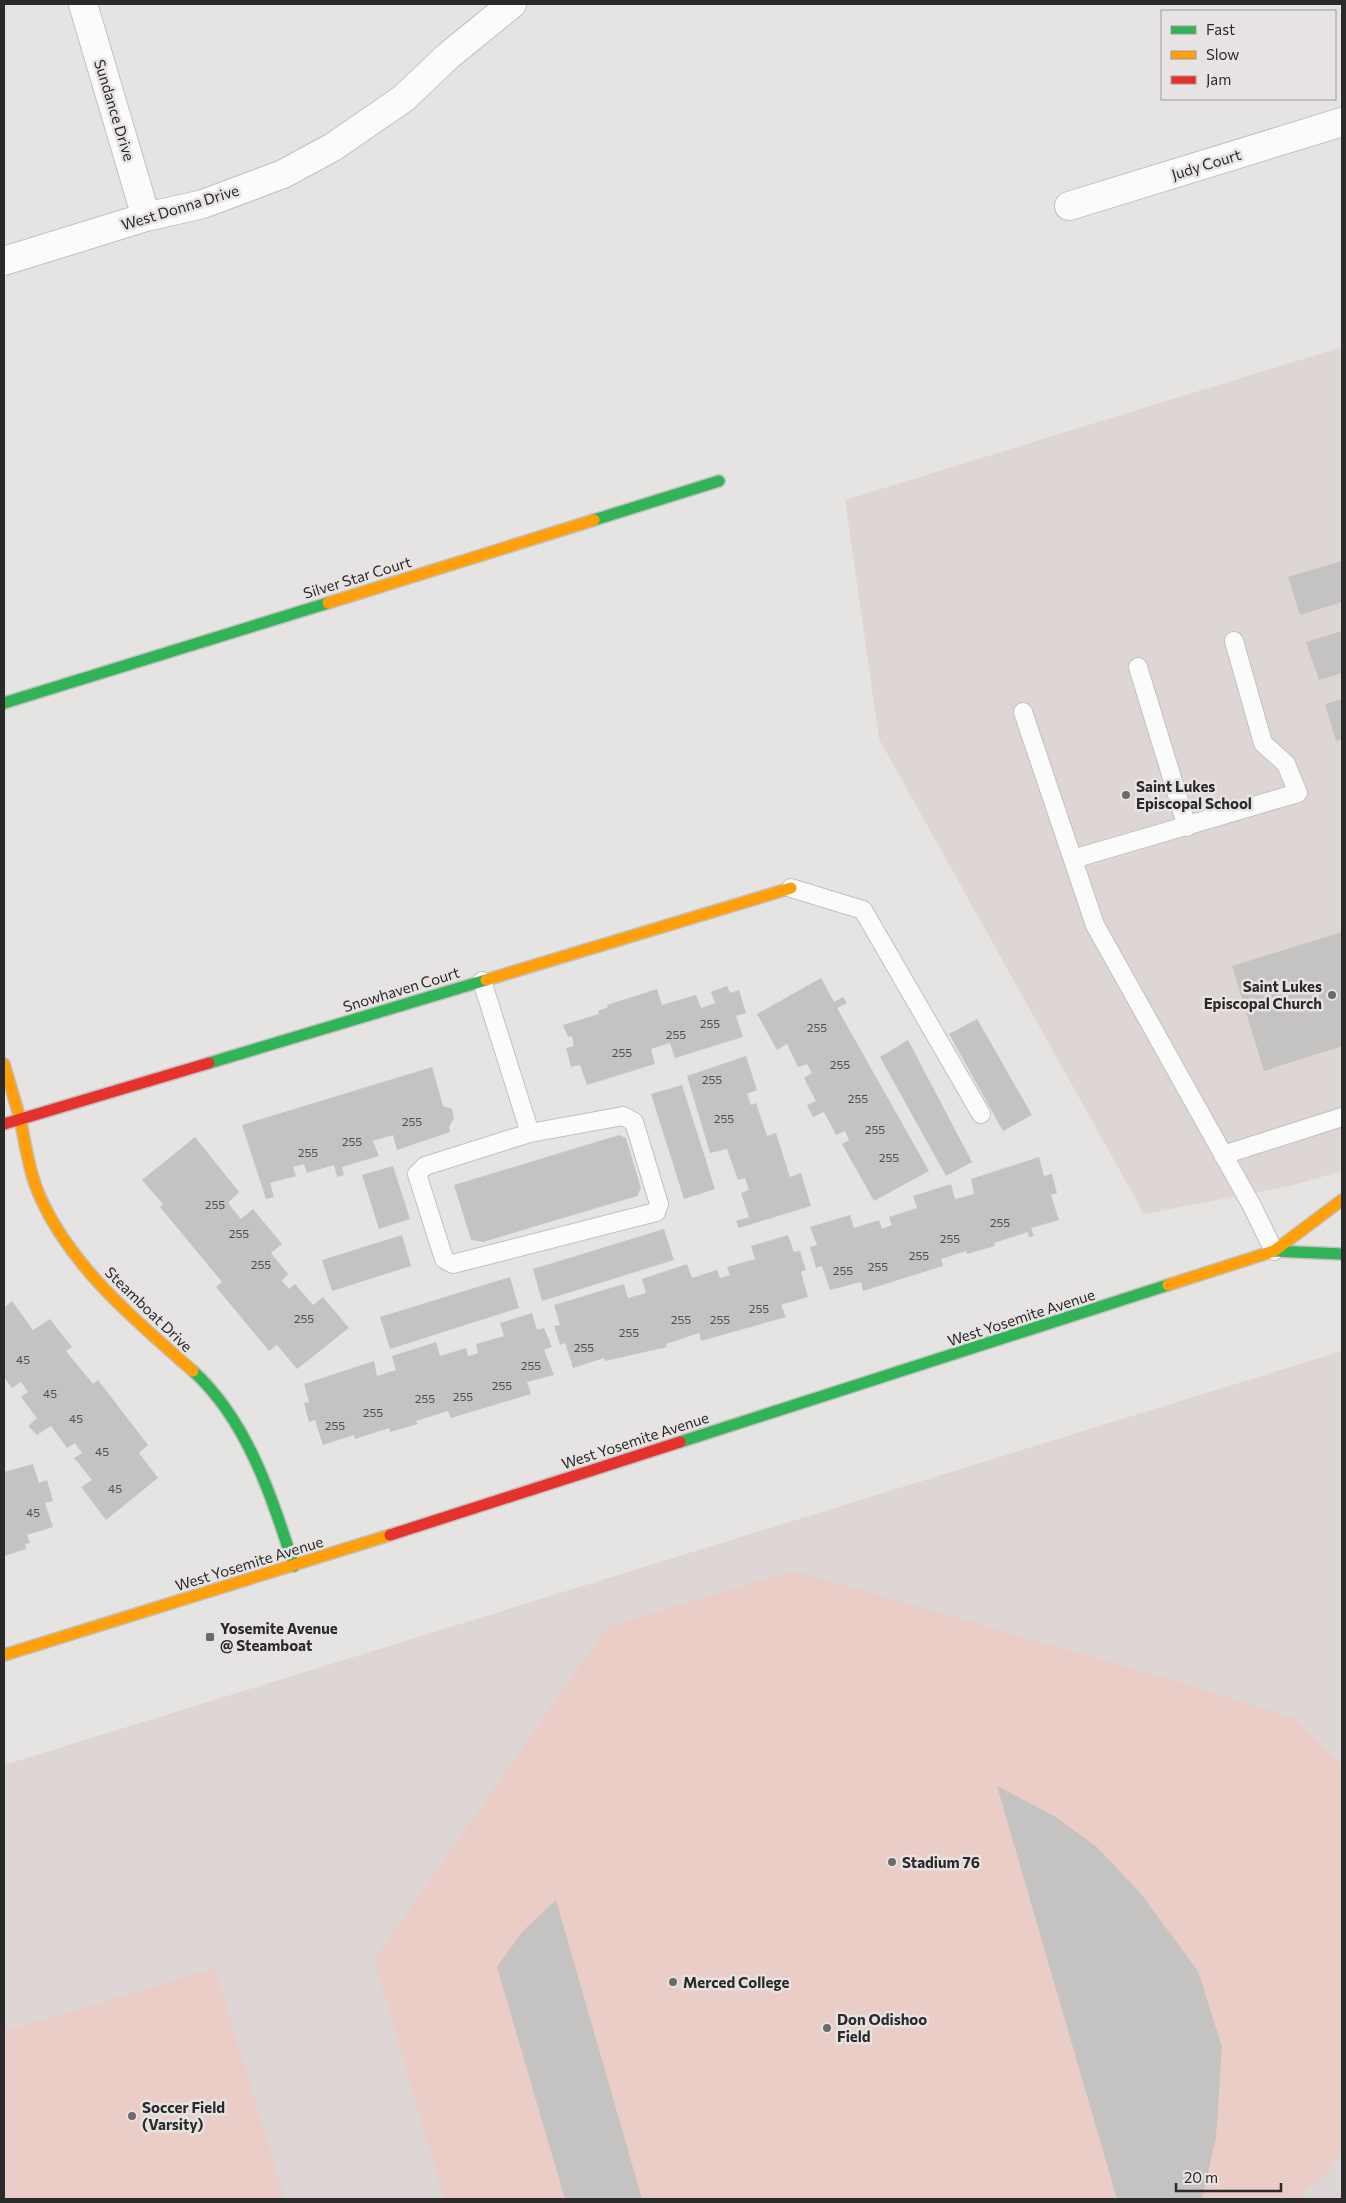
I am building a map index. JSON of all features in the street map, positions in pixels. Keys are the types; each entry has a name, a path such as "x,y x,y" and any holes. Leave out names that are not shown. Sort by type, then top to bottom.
{"street":[{"name":"Sundance Drive","path":"83,4 146,217"},
{"name":"West Donna Drive","path":"4,261 146,217 203,204 274,177 333,147 404,98 448,56 512,4"},
{"name":"Judy Court","path":"1069,206 1342,122"},
{"name":"Silver Star Court","path":"4,703 719,481"},
{"name":"Snowhaven Court","path":"4,1124 792,888"},
{"name":"Steamboat Drive","path":"4,1064 20,1119 27,1157 41,1199 66,1241 96,1280 119,1305 200,1380 228,1414 254,1454 262,1472 273,1499 294,1566"},
{"name":"West Yosemite Avenue","path":"4,1655 294,1566 1274,1251 1342,1200"},
{"name":"West Yosemite Avenue","path":"1274,1251 1342,1254"}],"lane":[{"path":"1073,859 1298,793 1286,764 1263,743 1234,641"},
{"path":"1138,667 1187,827"},
{"path":"1023,712 1095,926 1223,1155 1274,1251"},
{"path":"792,888 863,910 981,1114"},
{"path":"482,981 530,1133"},
{"path":"623,1116 634,1122 659,1204 656,1212 453,1264 444,1259 417,1174 425,1166 530,1133 623,1116"},
{"path":"1223,1155 1342,1117"}],"shaded area":[{"name":"Saint Lukes Episcopal School","path":"1342,347 1342,1171 1290,1186 1144,1214 879,739 845,500"},
{"name":"Merced College","path":"1342,1351 1342,2199 4,2199 4,1765"},
{"name":"Stadium 76","path":"793,1571 1173,1680 1296,1719 1342,1765 1342,2150 1326,2173 1296,2199 444,2199 374,1960 607,1627"},
{"name":"Soccer Field (Varsity)","path":"215,1968 285,2199 4,2199 4,2032"}],"building":[{"path":"1342,561 1342,602 1300,615 1288,577"},
{"path":"1342,631 1342,673 1319,680 1306,642"},
{"path":"1342,699 1342,739 1336,741 1325,704"},
{"path":"1342,932 1342,1046 1264,1071 1232,966"},
{"path":"821,978 834,1002 843,997 847,1003 837,1008 929,1171 874,1201 842,1144 849,1140 845,1131 836,1135 824,1112 813,1117 807,1105 816,1101 804,1078 812,1073 807,1064 798,1067 787,1044 777,1050 757,1014"},
{"path":"727,986 730,993 739,990 746,1013 736,1016 743,1037 675,1058 670,1043 651,1049 655,1064 587,1085 580,1065 571,1067 566,1048 574,1046 572,1036 568,1037 563,1025 599,1014 598,1011 608,1007 607,1005 657,989 662,1005 696,995 701,1008 715,1003 711,992"},
{"path":"977,1019 1032,1115 1003,1131 949,1034"},
{"path":"908,1040 972,1162 946,1176 880,1057"},
{"path":"746,1056 757,1090 747,1094 751,1105 756,1103 767,1136 776,1133 790,1177 801,1173 811,1206 739,1228 736,1221 749,1217 741,1193 749,1190 745,1178 738,1180 727,1149 710,1153 687,1076"},
{"path":"432,1067 443,1106 452,1109 454,1118 449,1127 450,1132 397,1150 393,1135 373,1141 379,1156 342,1167 344,1175 337,1177 334,1165 307,1173 304,1164 293,1167 296,1176 270,1183 274,1197 266,1199 242,1125"},
{"path":"682,1085 715,1189 684,1199 651,1094"},
{"path":"619,1135 626,1138 641,1188 637,1196 483,1242 471,1240 454,1185"},
{"path":"195,1137 239,1192 228,1203 241,1219 253,1209 282,1244 271,1253 288,1274 282,1281 289,1289 295,1284 313,1305 323,1297 349,1328 297,1369 277,1345 269,1351 216,1287 222,1282 160,1207 163,1204 142,1180"},
{"path":"1039,1157 1044,1176 1052,1174 1057,1193 1051,1195 1059,1220 1031,1228 1034,1236 1029,1237 1028,1232 994,1243 995,1246 967,1254 966,1251 941,1259 943,1266 863,1291 861,1282 830,1290 822,1266 816,1268 810,1247 817,1245 810,1227 850,1215 854,1228 879,1220 882,1229 892,1225 889,1217 917,1208 913,1196 951,1184 955,1199 974,1194 971,1179"},
{"path":"393,1166 410,1219 379,1229 362,1175"},
{"path":"664,1229 674,1260 542,1301 533,1269"},
{"path":"402,1235 411,1266 332,1291 322,1260"},
{"path":"788,1235 794,1252 800,1251 806,1270 801,1272 808,1297 781,1305 786,1317 701,1341 699,1333 666,1344 667,1347 605,1361 604,1358 573,1368 565,1343 560,1345 554,1326 560,1325 554,1305 624,1284 628,1298 646,1293 642,1279 687,1264 692,1278 717,1270 720,1278 730,1275 727,1267 755,1259 751,1246"},
{"path":"510,1277 519,1308 390,1349 380,1317"},
{"path":"12,1301 33,1330 50,1319 72,1347 66,1351 93,1384 98,1380 148,1445 139,1453 158,1478 106,1520 81,1487 92,1480 74,1458 82,1453 75,1443 67,1448 51,1426 37,1435 28,1426 37,1418 21,1397 28,1392 21,1382 12,1388 4,1377 4,1308"},
{"path":"532,1313 537,1330 544,1328 552,1347 544,1350 554,1375 527,1382 531,1394 451,1418 448,1411 416,1421 418,1424 390,1432 389,1428 355,1439 354,1435 323,1445 315,1420 309,1422 304,1403 309,1402 304,1384 374,1361 377,1376 396,1370 392,1356 436,1342 440,1356 466,1348 468,1356 478,1353 476,1344 504,1336 500,1323"},
{"path":"33,1464 39,1483 47,1480 53,1501 45,1503 53,1527 27,1535 30,1543 25,1544 26,1549 4,1556 4,1472"},
{"path":"997,1786 1054,1816 1097,1847 1141,1894 1198,1971 1222,2047 1216,2137 1202,2199 1117,2199"},
{"path":"556,1900 642,2199 565,2199 497,1967 523,1931"}],"traffic: fast":[{"path":"594,520 719,481"},
{"path":"4,703 328,603"},
{"path":"209,1063 486,980"},
{"path":"1274,1251 1342,1254"},
{"path":"680,1442 1168,1285"},
{"path":"193,1371 229,1413 256,1462 277,1514 294,1566"}],"traffic: slow":[{"path":"328,603 594,520"},
{"path":"486,980 791,888"},
{"path":"4,1064 20,1119 34,1179 41,1199 54,1224 88,1271 128,1313 193,1371"},
{"path":"1168,1285 1274,1251 1342,1200"},
{"path":"4,1655 390,1535"}],"traffic: jam":[{"path":"4,1124 209,1063"},
{"path":"390,1535 680,1442"}],"place":[{"name":"Saint Lukes Episcopal School","path":"1126,795"},
{"name":"Saint Lukes Episcopal Church","path":"1332,995"},
{"name":"Yosemite Avenue @ Steamboat","path":"210,1637"},
{"name":"Stadium 76","path":"892,1862"},
{"name":"Merced College","path":"673,1982"},
{"name":"Don Odishoo Field","path":"827,2028"},
{"name":"Soccer Field (Varsity)","path":"132,2116"}]}
